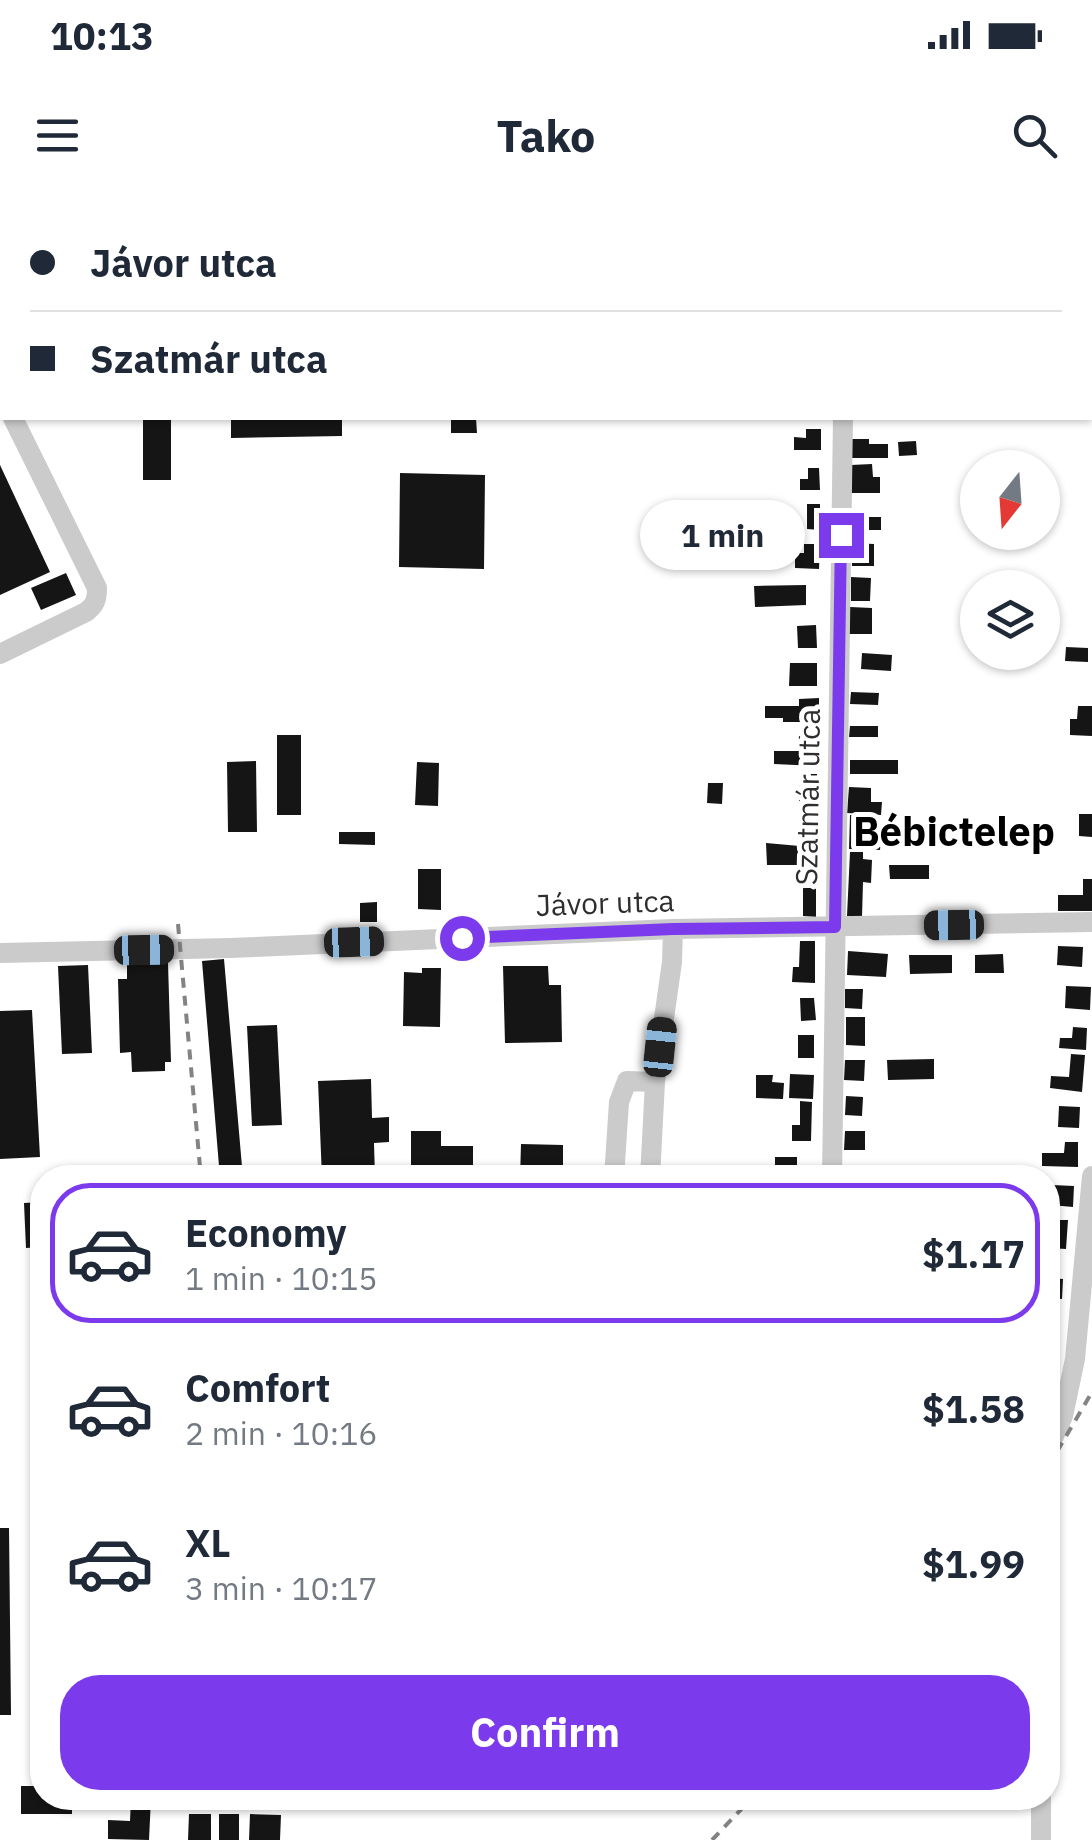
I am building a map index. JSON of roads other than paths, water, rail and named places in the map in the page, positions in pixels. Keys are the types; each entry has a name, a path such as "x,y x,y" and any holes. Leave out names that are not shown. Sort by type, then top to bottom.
{"street":[{"path":"0,654 86,612 97,597 14,420"},
{"name":"Szatmár utca","path":"832,1165 843,420"},
{"name":"Jávor utca","path":"0,953 230,948 673,929 1092,922"},
{"path":"651,1165 655,1082 673,929"},
{"path":"615,1165 619,1102 627,1081 655,1082"},
{"path":"1060,1423 1074,1359 1092,1176"},
{"path":"1041,1840 1042,1810"}],"railway":[{"path":"178,924 200,1165"},
{"path":"1060,1447 1092,1392"},
{"path":"712,1840 741,1810"}],"district":[{"name":"Bébictelep","path":"954,831"}]}
